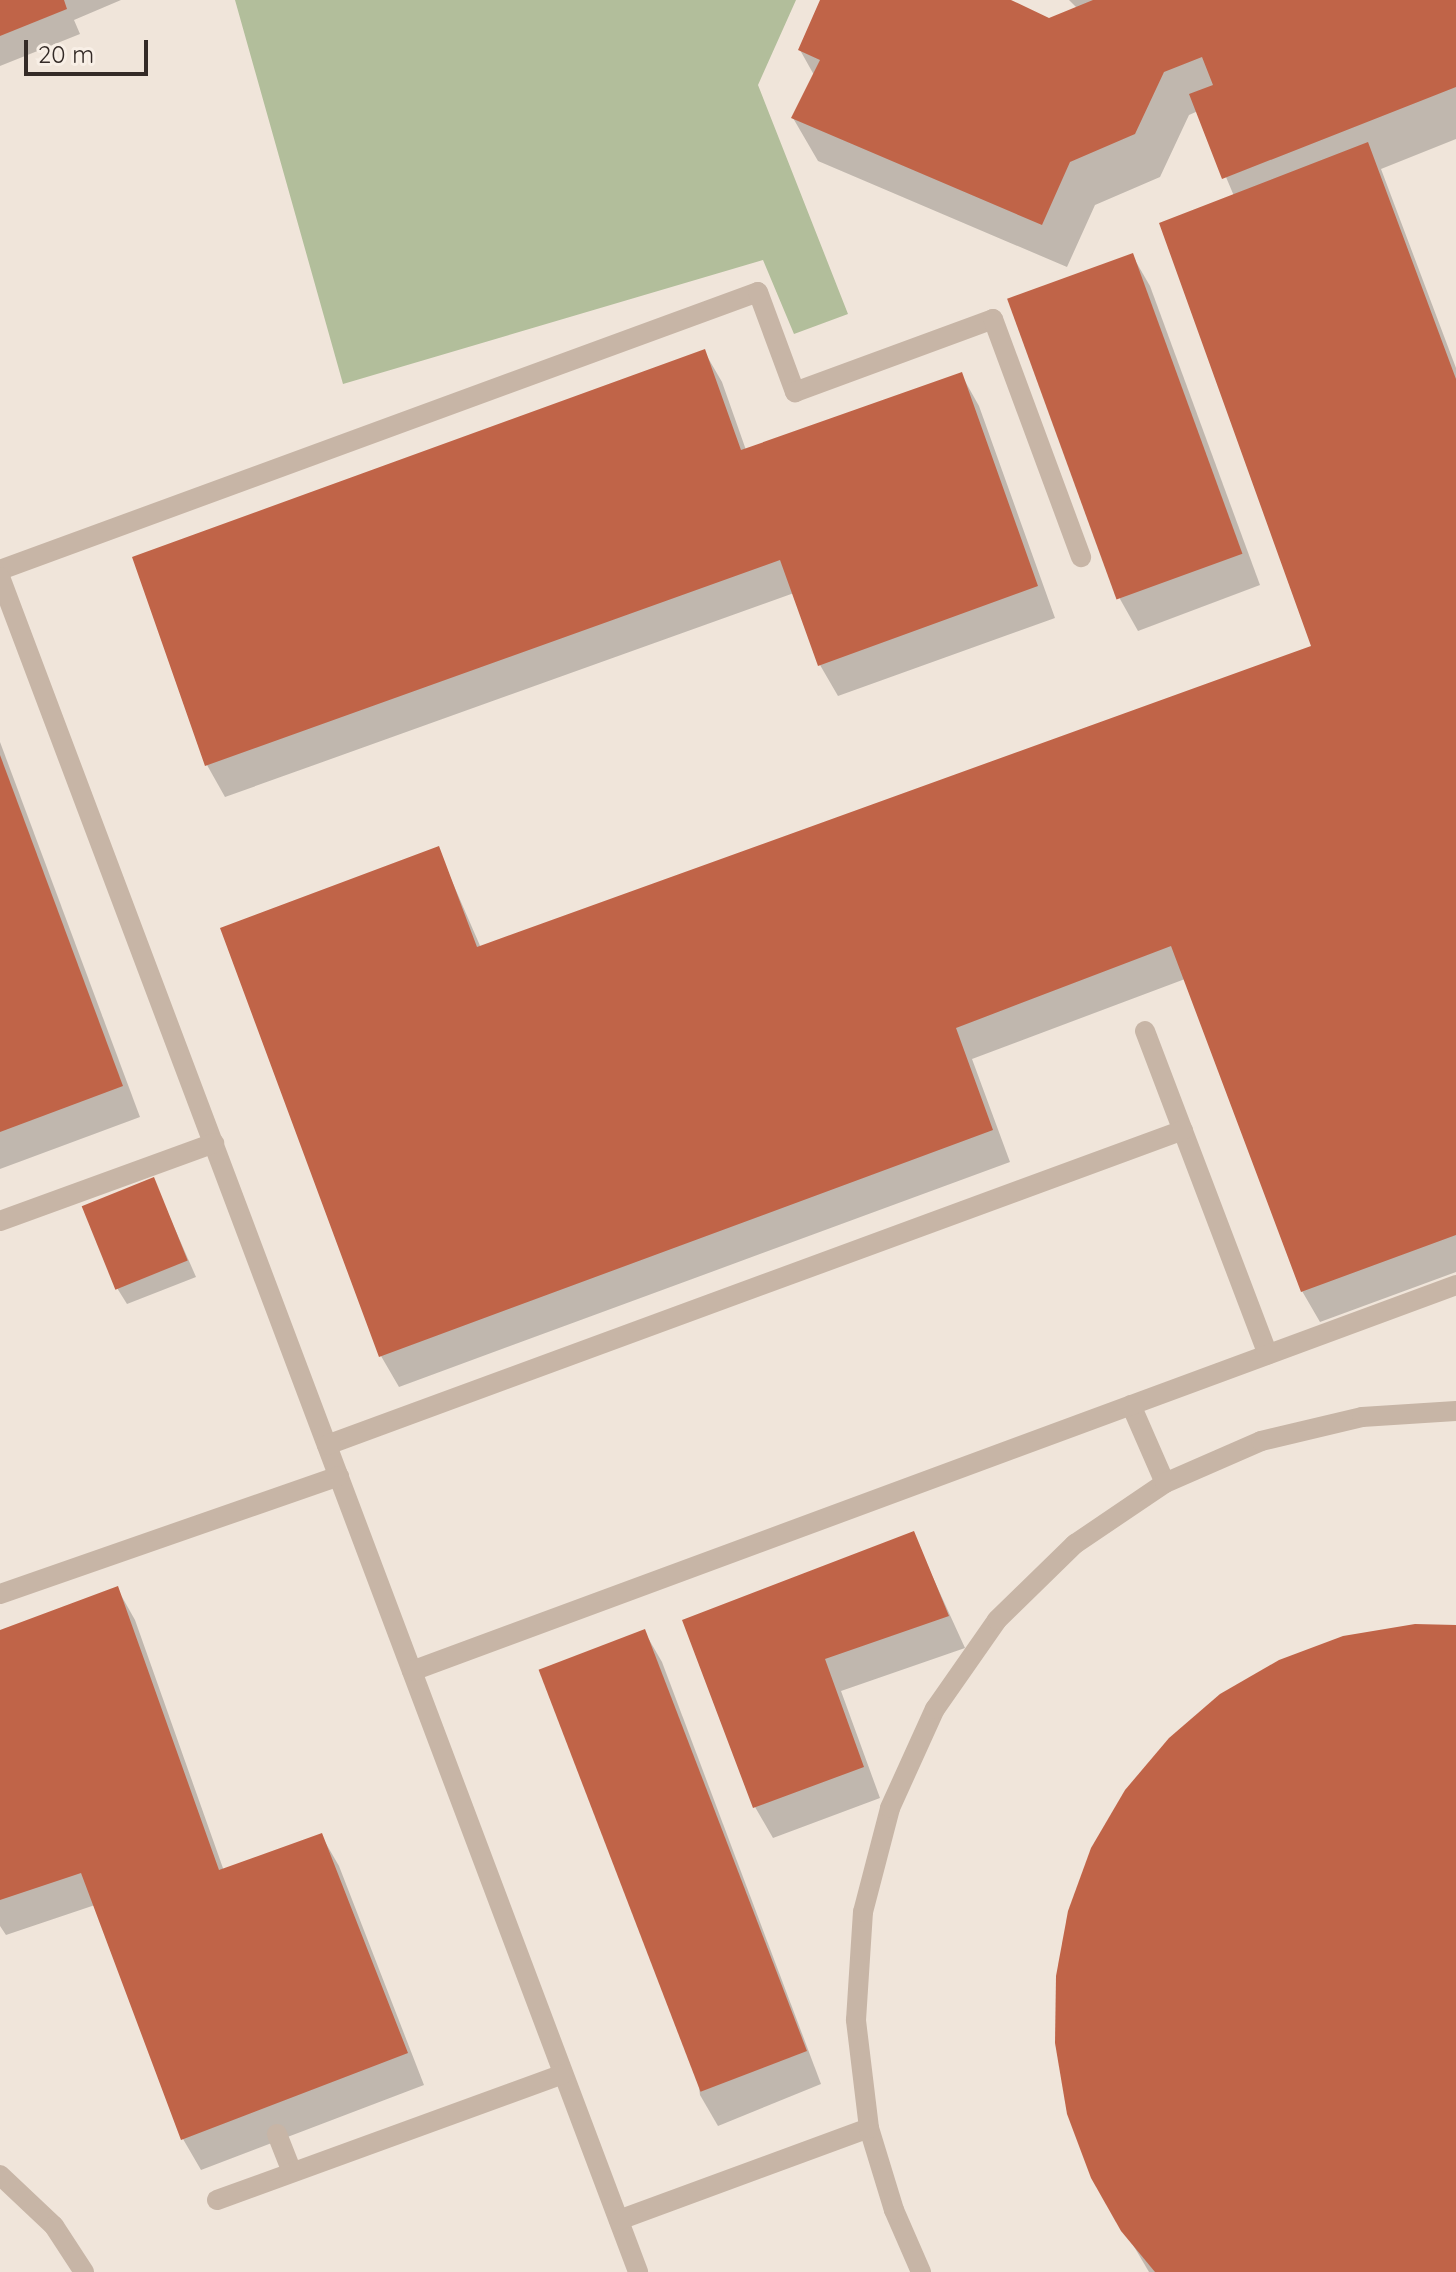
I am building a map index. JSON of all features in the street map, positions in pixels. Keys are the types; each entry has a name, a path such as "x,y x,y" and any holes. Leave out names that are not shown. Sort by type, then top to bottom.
{"lane":[{"path":"0,570 758,292 795,392 993,319 1081,557"},
{"path":"0,577 638,2272"},
{"path":"1145,1031 1268,1354"},
{"path":"327,1445 1183,1130"},
{"path":"0,1221 214,1143"},
{"path":"412,1671 1456,1285"},
{"path":"1131,1405 1165,1483"},
{"path":"921,2272 894,2210 869,2128 856,2020 863,1912 890,1808 935,1709 997,1620 1075,1544 1165,1483 1261,1441 1362,1417 1456,1411"},
{"path":"0,1594 339,1476"},
{"path":"217,2200 563,2074"},
{"path":"619,2220 869,2128"},
{"path":"277,2134 292,2172"},
{"path":"0,2175 54,2226 84,2272"}],"green space":[{"path":"235,0 796,0 758,85 848,314 794,334 763,260 343,384"}],"building":[{"path":"0,0 64,0 67,9 0,36"},
{"path":"820,0 1011,0 1049,18 1093,0 1456,0 1456,87 1222,179 1189,94 1213,85 1202,57 1164,72 1135,134 1070,162 1042,225 791,118 820,60 798,50"},
{"path":"1368,142 1456,379 1456,1235 1301,1292 1171,946 956,1028 993,1130 379,1357 220,928 439,846 477,947 1311,646 1159,223"},
{"path":"1133,253 1242,554 1117,600 1007,299"},
{"path":"705,349 741,450 962,372 1038,586 818,666 780,560 205,766 132,557"},
{"path":"0,755 123,1086 0,1132"},
{"path":"154,1177 188,1260 115,1290 82,1206"},
{"path":"914,1531 949,1616 825,1659 864,1767 753,1808 682,1620"},
{"path":"118,1586 219,1870 322,1833 408,2053 181,2140 81,1873 0,1900 0,1630"},
{"path":"1415,1624 1456,1625 1456,2272 1155,2272 1121,2231 1091,2178 1067,2114 1055,2043 1056,1976 1068,1911 1091,1848 1125,1790 1169,1738 1220,1694 1279,1660 1343,1636"},
{"path":"645,1629 807,2051 701,2092 539,1670"}]}
